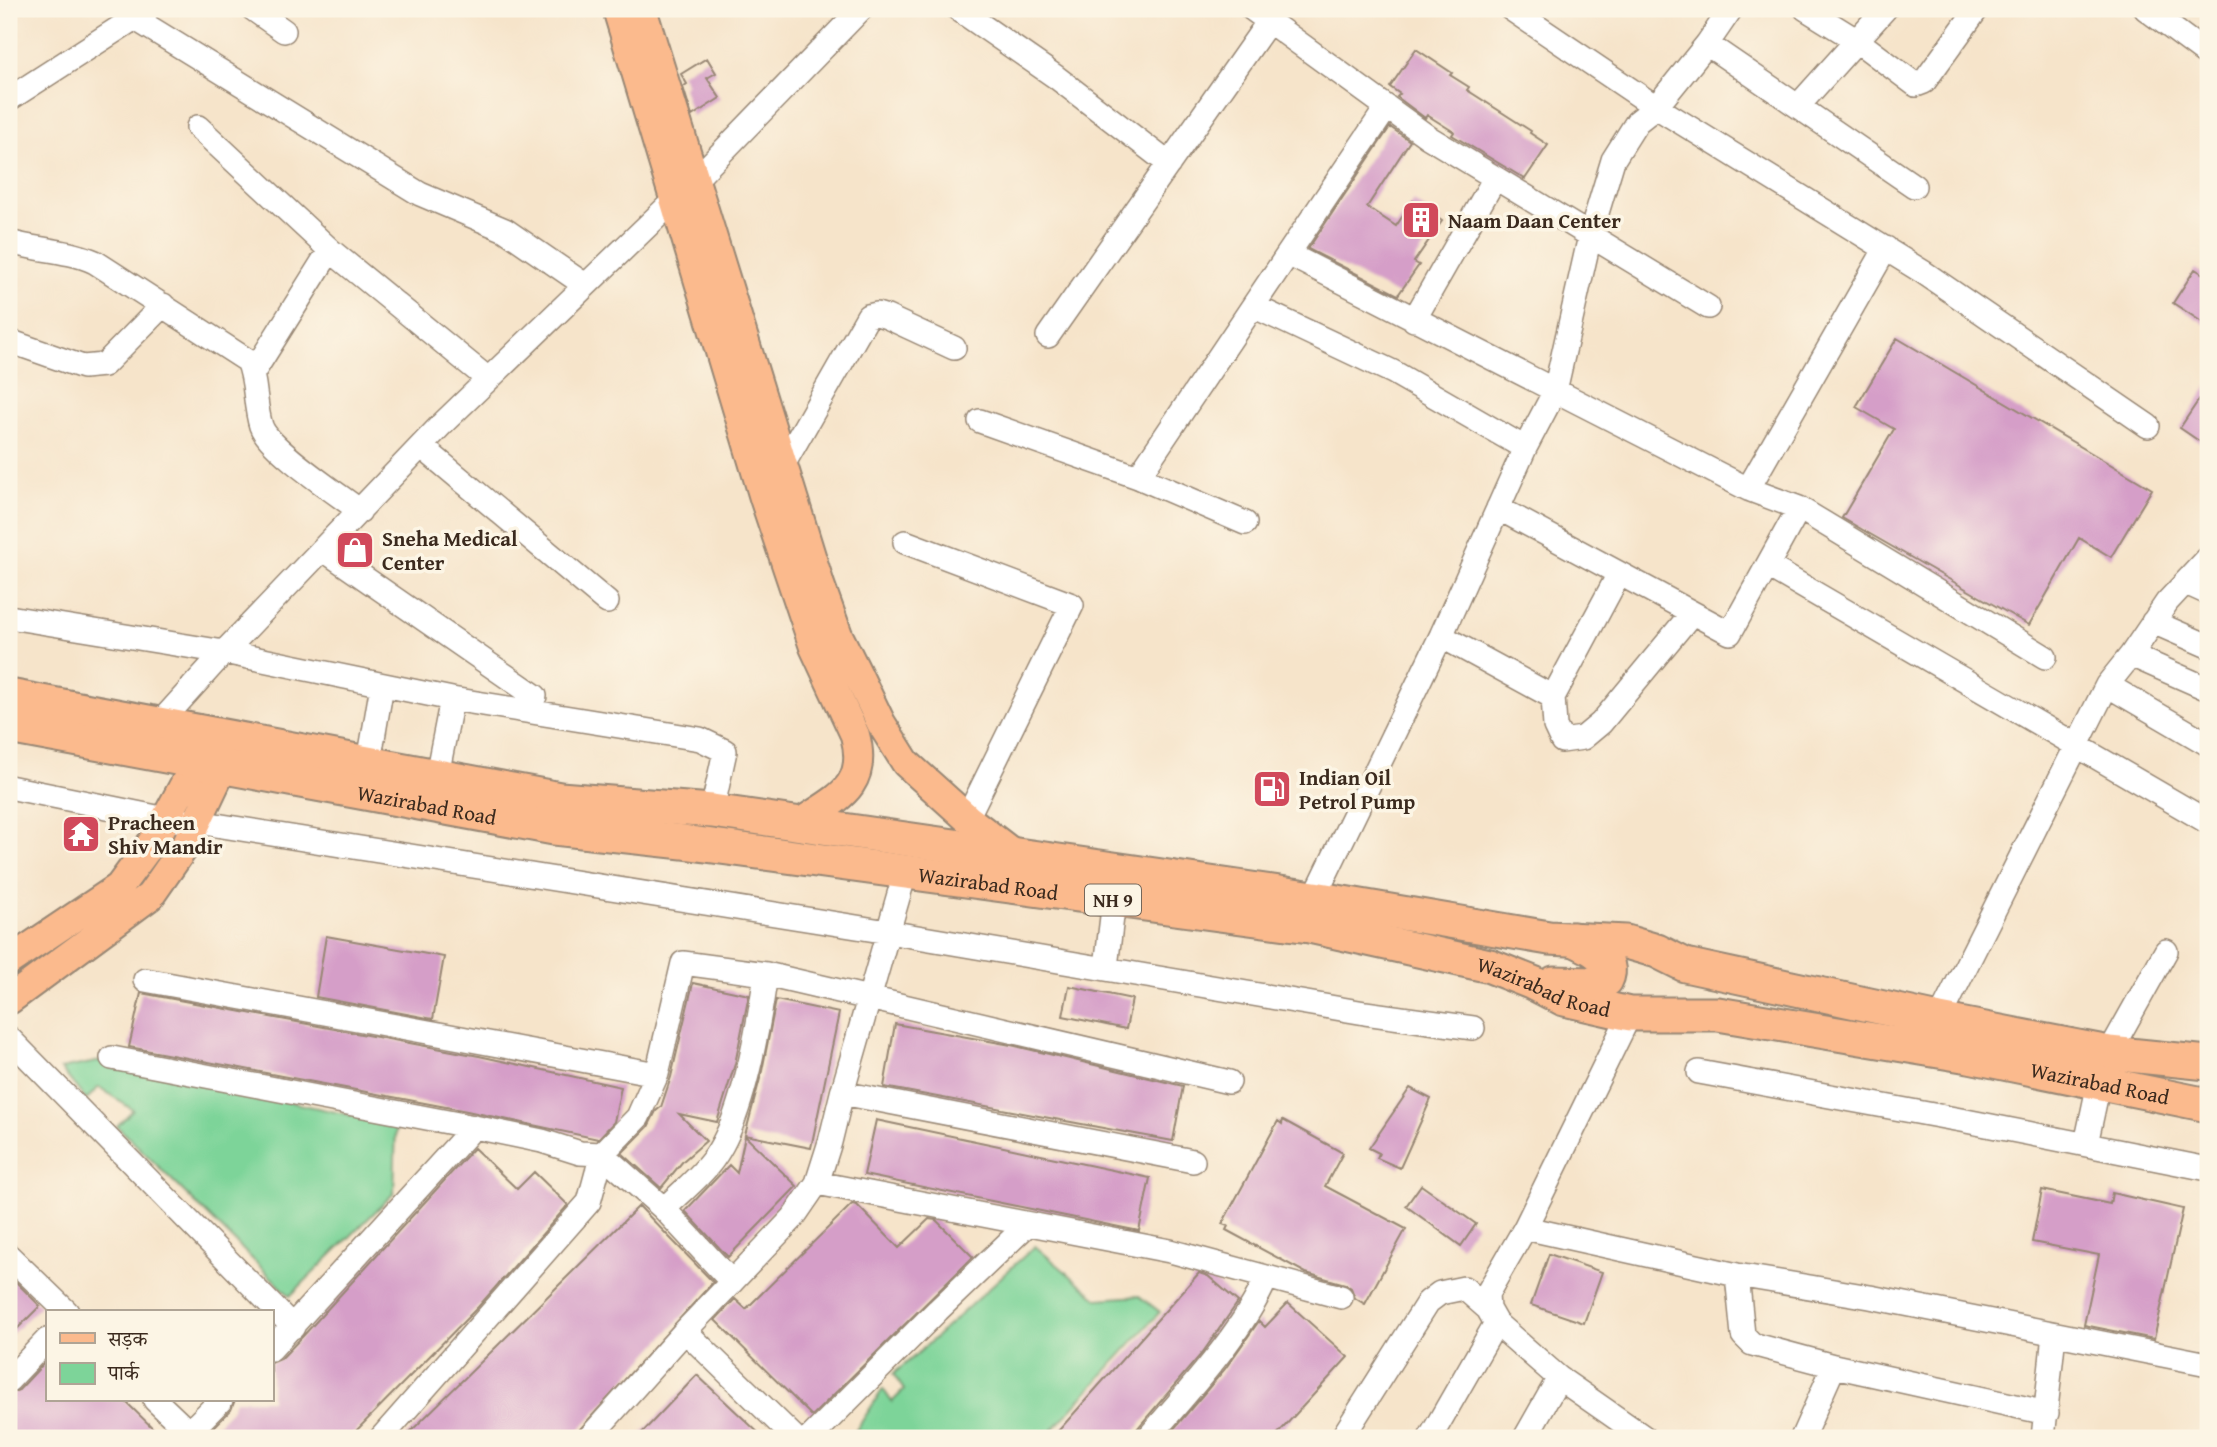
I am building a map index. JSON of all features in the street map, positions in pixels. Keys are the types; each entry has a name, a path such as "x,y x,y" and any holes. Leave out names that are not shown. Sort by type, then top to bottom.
{"highway":[{"name":"Wazirabad Road","path":"9,696 560,799 712,811 1314,898 1549,938 1626,942 1657,951 1685,965 1939,1020 2104,1068 2208,1105"},
{"name":"Wazirabad Road","path":"9,727 554,828 683,842 1309,926 1490,965 1564,999 1630,1014 1718,1014 1969,1056 2104,1068 2208,1063"},
{"path":"1534,983 1595,984 1606,980 1608,967 1598,952 1573,939"}],"main road":[{"path":"617,9 764,498 814,647 859,748 855,779 845,793 800,823"},
{"path":"642,9 820,585 838,635 881,723 906,763 967,818 1014,854"},
{"path":"9,961 119,887 166,819 210,764"},
{"path":"9,1000 150,896 187,843 197,822 210,764"}],"street":[{"path":"253,9 284,31"},
{"path":"158,725 421,446 694,181 861,9"},
{"path":"958,9 1056,77 1169,164"},
{"path":"1511,9 1656,107 1885,248 2148,426"},
{"path":"1314,898 1441,636 1525,448 1555,391 1590,236 1613,160 1637,122 1656,107 1707,44 1731,9"},
{"path":"1806,9 1856,40 1916,85 1924,82 1977,9"},
{"path":"1798,106 1885,9"},
{"path":"2146,9 2207,52"},
{"path":"9,99 142,13 420,194 505,230 585,285"},
{"path":"1048,336 1169,164 1261,15 1428,137 1708,307"},
{"path":"1707,44 1914,186"},
{"path":"1138,477 1387,107"},
{"path":"198,127 330,250 488,379"},
{"path":"1414,320 1495,178"},
{"path":"9,242 39,250 81,256 95,262 248,361 266,437 360,511"},
{"path":"1748,489 1885,248"},
{"path":"253,373 330,250"},
{"path":"1288,254 1748,489 1799,508 2045,657"},
{"path":"9,341 83,367 104,365 163,305"},
{"path":"1253,306 1393,372 1525,448"},
{"path":"783,465 868,316 877,314 887,317 954,348"},
{"path":"980,421 1138,477 1245,523"},
{"path":"421,446 607,602"},
{"path":"1498,509 1730,634 1799,508"},
{"path":"905,542 1072,605 967,818"},
{"path":"324,550 535,696"},
{"path":"1939,1020 2107,685 2167,602 2208,558"},
{"path":"1768,566 2208,822"},
{"path":"1619,574 1553,697 1555,726 1562,741 1583,738 1601,723 1692,613"},
{"path":"2186,583 2208,593"},
{"path":"9,617 224,652 452,699 700,739 725,751 712,811"},
{"path":"2153,622 2208,646"},
{"path":"1441,636 1553,697"},
{"path":"2131,655 2208,689"},
{"path":"369,762 382,685"},
{"path":"2107,685 2208,744"},
{"path":"437,775 452,699"},
{"path":"9,787 166,819 888,932 1365,1013 1473,1028"},
{"path":"589,1438 685,1331 793,1218 817,1183 905,873"},
{"path":"1106,967 1114,900"},
{"path":"2086,1144 2104,1068 2166,951"},
{"path":"381,1438 589,1202 602,1154 638,1118 657,1074 682,962 765,974 1229,1082"},
{"path":"664,1209 716,1155 737,1111 762,1004 765,974"},
{"path":"145,980 657,1074"},
{"path":"1430,1438 1492,1316 1487,1294 1525,1227 1630,1014"},
{"path":"9,1038 293,1327"},
{"path":"112,1058 474,1127 580,1153 602,1154 664,1209 732,1282"},
{"path":"1699,1072 2208,1169"},
{"path":"842,1093 1193,1161"},
{"path":"273,1347 474,1127"},
{"path":"817,1183 1170,1251 1341,1297"},
{"path":"810,1438 920,1327 1028,1224"},
{"path":"1525,1227 1737,1275 1870,1297 2208,1364"},
{"path":"9,1256 65,1310"},
{"path":"1737,1275 1743,1335 1752,1344 1834,1366 2047,1413"},
{"path":"1149,1438 1238,1328 1259,1296 1267,1277"},
{"path":"1342,1438 1428,1303 1440,1293 1464,1288 1559,1378 1645,1438"},
{"path":"685,1331 795,1438"},
{"path":"2043,1438 2054,1334"},
{"path":"9,1380 46,1341"},
{"path":"1810,1437 1834,1366"},
{"path":"1525,1438 1559,1378"},
{"path":"157,1402 189,1436 219,1402"}],"green space":[{"path":"101,1061 396,1125 394,1193 290,1296 117,1126 133,1110 99,1087 86,1100 61,1069"},
{"path":"1035,1246 1098,1299 1139,1296 1160,1312 1045,1438 851,1438 883,1389 892,1402 904,1390 893,1374"}],"building":[{"path":"1416,49 1452,73 1450,75 1469,87 1467,90 1548,145 1525,179 1452,135 1454,132 1427,115 1425,118 1397,97 1400,94 1390,87"},
{"path":"707,58 716,73 707,78 720,98 692,116 683,87 687,84 681,74"},
{"path":"1390,127 1410,141 1367,207 1396,226 1413,201 1442,221 1414,262 1419,265 1398,295 1308,249"},
{"path":"2195,269 2208,277 2208,326 2173,303"},
{"path":"1897,338 2152,489 2111,557 2079,538 2029,625 1842,518 1894,429 1856,407"},
{"path":"2208,386 2208,447 2180,428"},
{"path":"326,936 444,957 433,1019 316,997"},
{"path":"693,983 749,995 735,1064 717,1122 679,1114 706,1141 683,1161 661,1188 622,1153 648,1127 661,1107 671,1077"},
{"path":"1069,986 1132,999 1126,1029 1063,1016"},
{"path":"141,993 479,1056 621,1087 614,1122 598,1139 467,1111 129,1047"},
{"path":"776,1000 839,1013 811,1148 745,1135 762,1071"},
{"path":"895,1024 1011,1045 1183,1086 1173,1141 884,1087"},
{"path":"1410,1088 1431,1099 1400,1168 1377,1158 1379,1153 1369,1148"},
{"path":"876,1120 1150,1178 1139,1231 864,1175"},
{"path":"1283,1120 1343,1153 1325,1186 1406,1229 1365,1304 1355,1298 1351,1288 1345,1284 1306,1273 1226,1230 1228,1226 1222,1224 1278,1121 1282,1124"},
{"path":"745,1136 797,1186 728,1257 685,1211 729,1165 737,1173"},
{"path":"474,1148 517,1189 534,1172 568,1205 478,1307 349,1438 221,1438 212,1429 231,1410 234,1402 273,1402 273,1362 281,1359"},
{"path":"1421,1185 1476,1224 1461,1246 1406,1206"},
{"path":"2042,1190 2110,1204 2112,1193 2183,1209 2154,1339 2084,1325 2099,1255 2032,1242"},
{"path":"852,1204 857,1205 899,1248 929,1219 936,1220 973,1257 812,1416 715,1320 735,1299 746,1309"},
{"path":"639,1206 713,1282 572,1438 404,1438"},
{"path":"1549,1254 1602,1272 1584,1323 1531,1305"},
{"path":"1199,1273 1208,1276 1238,1302 1203,1352 1137,1429 1134,1438 1052,1438"},
{"path":"9,1275 40,1306 9,1337"},
{"path":"1288,1303 1348,1357 1274,1438 1166,1438 1225,1369 1259,1321 1265,1327"},
{"path":"46,1361 46,1402 126,1402 163,1438 9,1438 9,1394 19,1390"},
{"path":"697,1375 747,1422 764,1438 637,1438"}],"place":[{"name":"Naam Daan Center","path":"1421,220"},
{"name":"Sneha Medical Center","path":"355,550"},
{"name":"Indian Oil Petrol Pump","path":"1272,789"},
{"name":"Pracheen Shiv Mandir","path":"81,834"}]}
